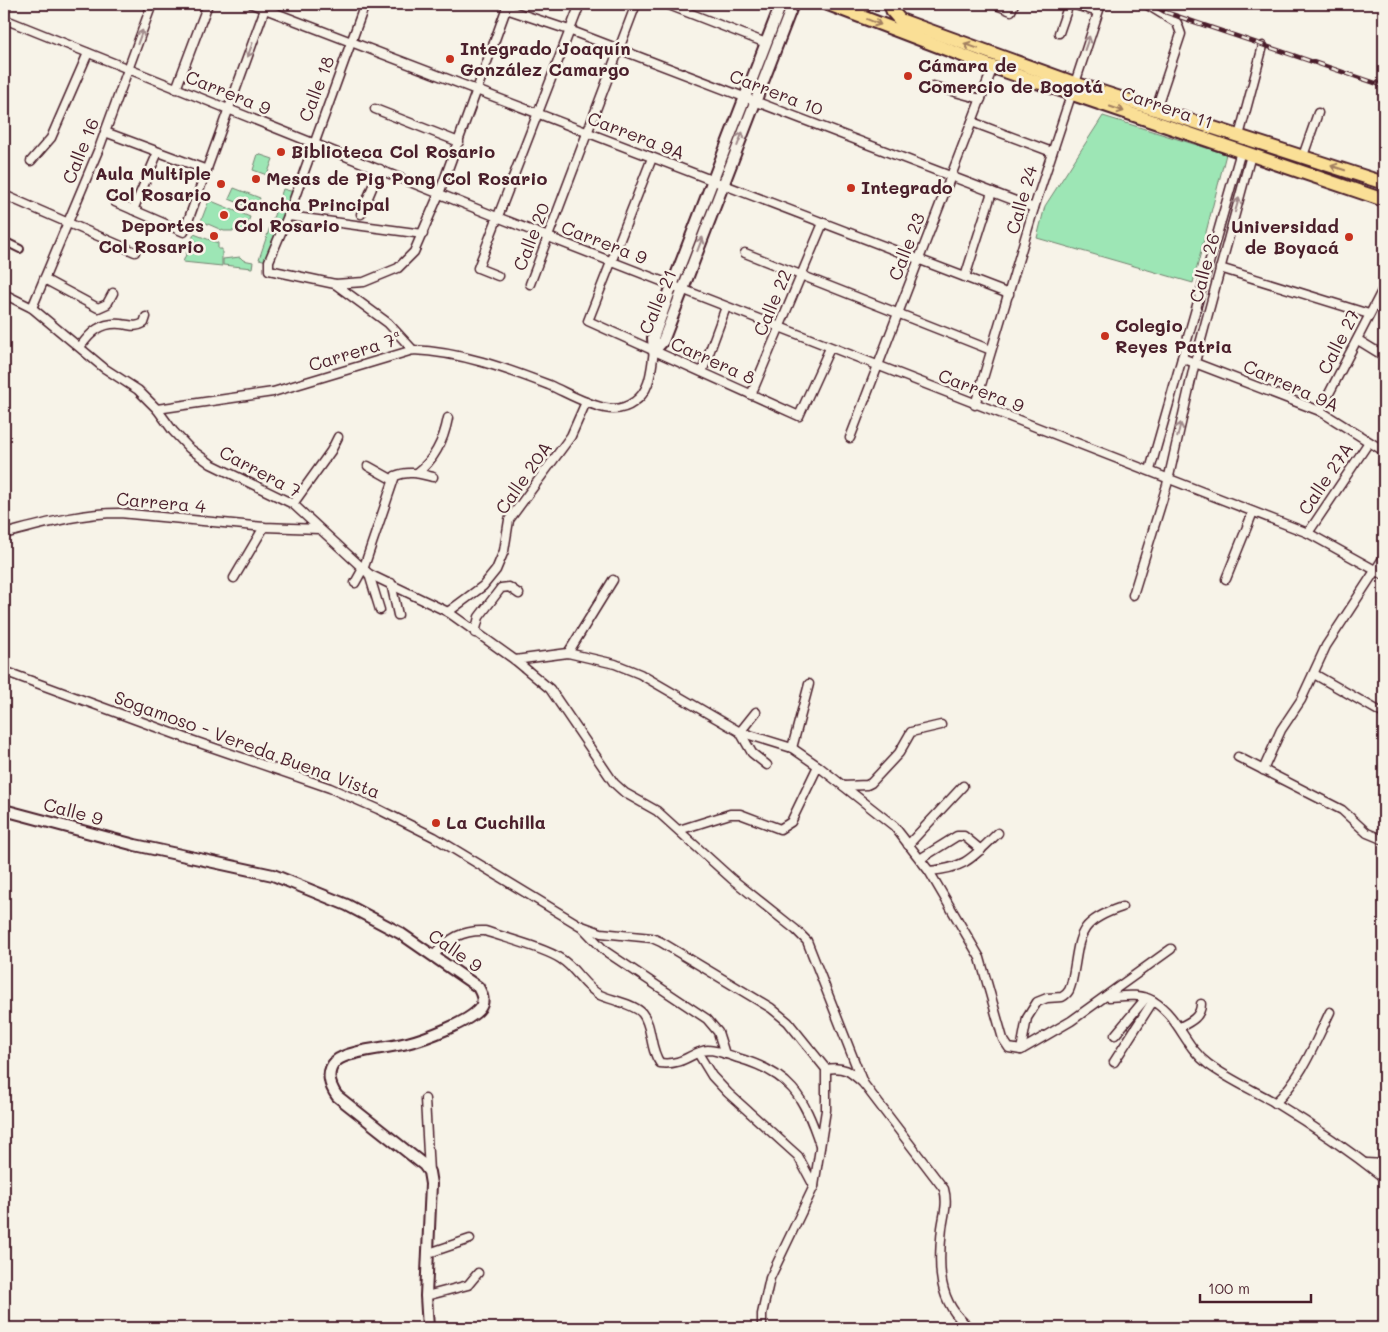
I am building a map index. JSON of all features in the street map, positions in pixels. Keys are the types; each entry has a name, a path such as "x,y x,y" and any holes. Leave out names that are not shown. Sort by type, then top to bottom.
{"main road":[{"name":"Carrera 11","path":"828,4 993,67 1156,109 1384,183"},
{"path":"851,12 867,4"},
{"name":"Carrera 11","path":"890,4 893,12 900,20 1072,88 1246,153 1384,200"}],"street":[{"path":"4,13 7,4"},
{"name":"Calle 16","path":"32,308 105,132 152,4"},
{"path":"176,89 208,4"},
{"name":"Carrera 9A","path":"252,4 266,6 351,43 1009,294"},
{"name":"Calle 18","path":"335,284 269,270 268,261 288,216 313,142 365,4"},
{"path":"498,276 478,268 580,4"},
{"name":"Calle 20","path":"530,284 636,4"},
{"path":"666,4 766,43"},
{"name":"Calle 21","path":"718,183 745,97 781,4"},
{"name":"Calle 21","path":"654,351 663,342 677,287 718,183 755,101 793,4"},
{"path":"994,4 1012,7"},
{"path":"1059,33 1070,4 1098,12"},
{"name":"Calle 24","path":"975,405 1034,208 1101,4"},
{"path":"1146,4 1176,23 1181,34 1156,109"},
{"path":"115,202 184,232 266,6"},
{"path":"335,284 364,282 398,268 414,252 423,234 459,142 507,7"},
{"name":"Carrera 10","path":"507,7 1034,208"},
{"name":"Carrera 9","path":"4,19 228,110 380,169 497,218 975,405 1150,470 1308,533 1384,574"},
{"path":"1239,136 1263,46"},
{"path":"31,162 54,134 88,53"},
{"name":"Calle 23","path":"850,438 993,67"},
{"path":"933,86 981,99"},
{"path":"375,109 459,142"},
{"path":"1303,156 1318,113"},
{"path":"972,122 1052,152"},
{"path":"105,132 207,170"},
{"path":"133,210 158,152"},
{"name":"Calle 26","path":"1134,595 1168,478 1195,362 1220,268 1246,153"},
{"name":"Calle 26","path":"1150,470 1182,358 1246,153"},
{"path":"611,261 652,158"},
{"path":"361,214 380,169"},
{"path":"964,276 992,192"},
{"path":"4,195 134,252"},
{"path":"288,216 348,226 423,234"},
{"name":"Calle 22","path":"752,394 778,327 824,223"},
{"path":"4,241 20,249"},
{"path":"745,253 991,350"},
{"name":"Carrera 8","path":"611,261 588,321 799,416 830,348"},
{"path":"1220,268 1370,314"},
{"path":"44,279 98,308 107,304 113,293"},
{"path":"335,284 388,323 413,350"},
{"name":"Calle 27","path":"1320,411 1384,287"},
{"name":"Carrera 7","path":"4,294 32,308 104,368 138,390 157,409 184,442 211,464 293,504 318,529 366,570 448,612 515,660 550,689 614,783 625,793 657,811 732,879 807,941 863,1083"},
{"path":"702,372 726,307"},
{"path":"80,348 98,327 114,324 136,327 144,323 146,317"},
{"path":"1358,340 1384,356"},
{"name":"Carrera 7ª","path":"157,409 273,392 413,350 434,351 484,362 518,373 586,402 606,409 617,409 634,403 647,388 654,351"},
{"name":"Carrera 9A","path":"1182,358 1320,411 1384,451"},
{"name":"Calle 20A","path":"448,612 482,586 496,570 504,551 509,520 571,436 586,402"},
{"path":"417,473 428,464 443,438 448,418"},
{"path":"293,504 331,451 338,436"},
{"name":"Calle 27A","path":"1308,533 1369,442"},
{"path":"368,466 394,478"},
{"path":"355,583 366,570 394,478 402,472 433,477"},
{"path":"1226,579 1253,512"},
{"name":"Carrera 4","path":"4,534 79,515 98,513 120,513 264,527 318,529"},
{"path":"234,578 264,527"},
{"path":"1263,770 1281,730 1301,700 1326,646 1384,557"},
{"path":"366,570 380,610"},
{"path":"568,653 613,580"},
{"path":"391,583 398,615"},
{"path":"475,633 479,617 500,588 509,587 519,594"},
{"path":"515,660 568,653 615,664 640,674 740,732 792,748 844,786 894,826 929,871 980,958 1003,1039 1009,1048 1021,1050 1107,997 1171,950"},
{"name":"Sogamoso - Vereda Buena Vista","path":"4,671 191,740 330,788 434,837 579,925 601,933 652,938 771,1008 788,1022 826,1070"},
{"path":"1314,674 1384,714"},
{"path":"792,748 809,684"},
{"path":"740,732 756,712"},
{"path":"844,786 867,785 871,783 899,753 911,732 941,725"},
{"path":"740,732 752,754 766,765"},
{"path":"1238,757 1342,810 1367,833 1384,840"},
{"path":"679,830 730,814 740,814 780,829 790,822 818,766"},
{"path":"908,845 963,786"},
{"name":"Calle 9","path":"4,810 135,845 273,875 347,905 400,933 434,954 478,987 482,995 480,1008 465,1020 409,1043 347,1055 336,1061 331,1069 329,1079 331,1088 337,1096 409,1152 424,1165 428,1172"},
{"path":"929,871 955,868 981,850 998,833"},
{"path":"920,859 957,836 964,836 981,850"},
{"path":"1021,1050 1027,1018 1036,1002 1041,999 1062,998 1070,990 1078,943 1083,930 1098,916 1122,907"},
{"path":"579,925 605,951 707,1019 718,1032 725,1054"},
{"path":"434,954 454,937 472,930 485,931 559,958 574,968 580,977 598,994 634,1007 641,1012 645,1018 656,1056 660,1063 682,1061 708,1050 762,1065 778,1074 799,1095 806,1107 821,1147"},
{"path":"1107,997 1131,995 1150,999 1168,1013 1196,1054 1209,1065 1276,1103 1366,1163 1384,1178"},
{"path":"1115,1035 1150,999"},
{"path":"1114,1062 1150,999"},
{"path":"1180,1028 1196,1017 1201,1010 1202,1004"},
{"path":"1276,1103 1292,1087 1302,1072 1330,1012"},
{"path":"698,1053 712,1076 728,1093 798,1156 814,1186"},
{"path":"762,1328 762,1314 770,1278 814,1186 826,1110 826,1070 836,1068 849,1070 863,1083 944,1189 947,1199 942,1228 943,1293 956,1314 970,1328"},
{"path":"426,1099 428,1172 431,1184 426,1296 428,1328"},
{"path":"1366,1163 1384,1164"},
{"path":"429,1253 470,1240"},
{"path":"426,1296 468,1285 478,1273"}],"green space":[{"path":"1103,116 1226,154 1193,283 1037,238 1045,206"},
{"path":"258,154 273,159 267,175 253,170"},
{"path":"234,188 260,198 256,210 229,199"},
{"path":"283,189 294,192 267,261 259,259"},
{"name":"Cancha Principal Col Rosario","path":"209,200 250,217 245,231 224,231 201,221"},
{"path":"194,234 218,243 218,249 222,249 222,266 183,262"},
{"path":"240,257 243,260 253,262 252,268 223,265 223,259"}],"railway":[{"path":"1151,4 1165,12 1384,86"}],"place":[{"name":"Integrado Joaquín González Camargo","path":"450,59"},
{"name":"Cámara de Comercio de Bogotá","path":"908,76"},
{"name":"Biblioteca Col Rosario","path":"281,152"},
{"name":"Mesas de Pig Pong Col Rosario","path":"256,179"},
{"name":"Aula Multiple Col Rosario","path":"221,184"},
{"name":"Integrado","path":"851,188"},
{"name":"Cancha Principal Col Rosario","path":"224,215"},
{"name":"Deportes Col Rosario","path":"214,236"},
{"name":"Universidad de Boyacá","path":"1349,237"},
{"name":"Colegio Reyes Patria","path":"1105,336"},
{"name":"La Cuchilla","path":"436,823"}]}
